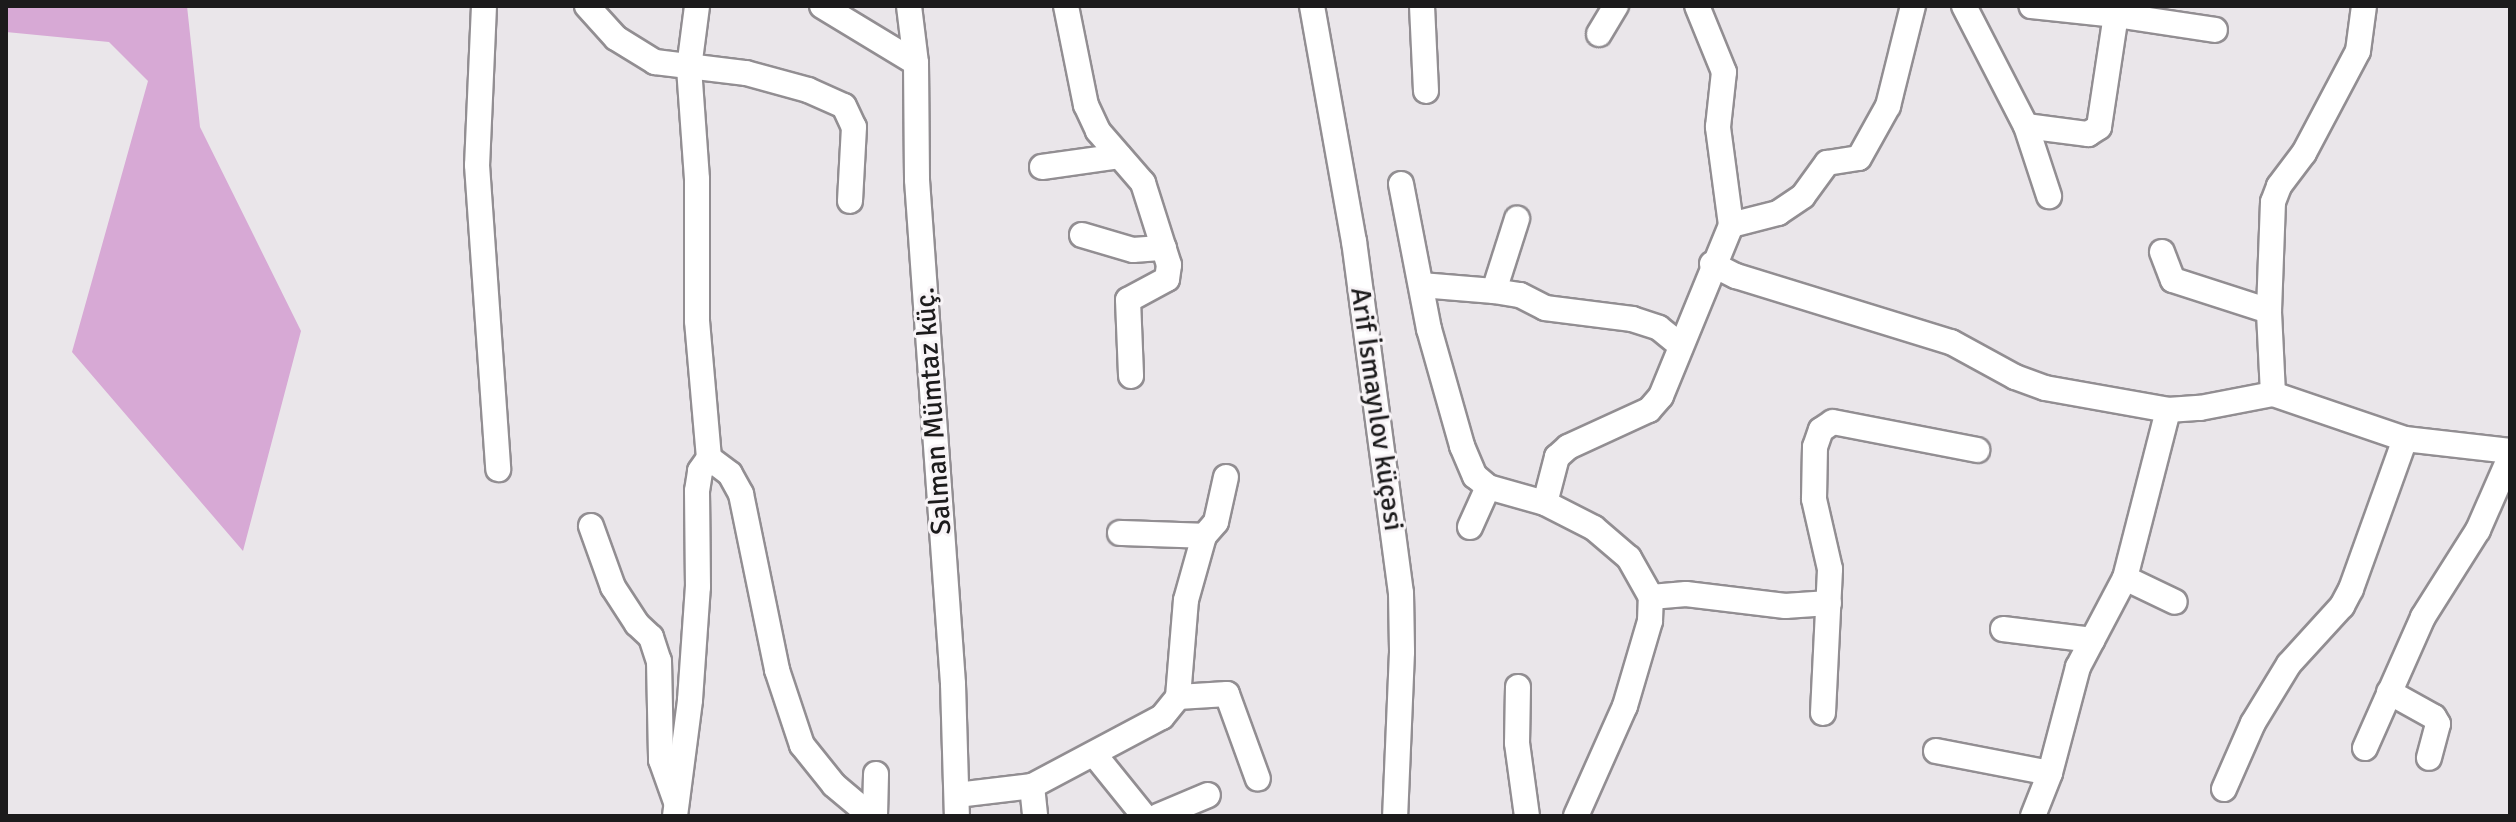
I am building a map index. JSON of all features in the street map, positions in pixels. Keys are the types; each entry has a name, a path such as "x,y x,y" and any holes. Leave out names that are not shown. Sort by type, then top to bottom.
{"street":[{"path":"484,6 477,165 498,469"},
{"path":"587,6 616,38 655,62 746,73 808,90 844,106 854,127 850,201"},
{"path":"676,810 698,587 697,491 700,471 709,458 697,321 697,179 689,68 697,6"},
{"path":"822,6 916,63"},
{"name":"Salman Mümtaz küç.","path":"909,6 916,63 917,180 953,684 957,805"},
{"path":"1066,6 1086,105 1098,131 1143,183 1169,265 1167,279 1128,300 1131,376"},
{"name":"Arif İsmayılov küçəsi","path":"1312,6 1352,227 1401,593 1402,652 1395,816"},
{"path":"1422,6 1426,91"},
{"path":"1599,34 1616,6"},
{"path":"1545,503 1557,457 1568,447 1649,410 1661,396 1679,344 1691,324 1712,264 1731,225 1718,127 1724,72 1697,6"},
{"path":"1731,225 1778,213 1803,196 1827,163 1859,158 1888,106 1913,6"},
{"path":"1964,6 2026,126 2049,196"},
{"path":"2031,6 2215,30"},
{"path":"2273,394 2269,311 2273,202 2304,153 2358,51 2364,6"},
{"path":"2026,126 2088,134 2099,127 2116,15"},
{"path":"1042,167 1119,156"},
{"path":"1401,184 1429,329 1462,446 1475,476 1488,487 1545,503 1594,528 1629,558 1651,597 1650,621 1625,706 1576,816"},
{"path":"1494,291 1517,219"},
{"path":"1082,235 1133,250 1164,248"},
{"path":"2162,252 2173,280 2269,311"},
{"path":"1712,264 1736,276 1951,342 2015,377 2045,388 2168,410 2200,408 2273,394 2405,439 2510,451"},
{"path":"1421,285 1520,295 1545,308 1632,319 1659,328 1679,344"},
{"path":"2033,816 2050,773 2078,667 2125,578 2168,410"},
{"path":"1823,713 1830,569 1814,499 1815,447 1821,430 1833,422 1977,450"},
{"path":"2224,789 2253,723 2289,664 2342,606 2351,589 2405,439"},
{"path":"2365,748 2423,617 2478,530 2510,457"},
{"path":"709,458 730,474 741,494 777,670 802,745 834,785 873,816"},
{"path":"957,805 1032,786 1162,717 1178,697 1186,600 1204,536 1216,522 1226,477"},
{"path":"1470,527 1488,487"},
{"path":"591,526 613,587 637,624 651,637 659,661 661,760 676,810"},
{"path":"1120,533 1204,536"},
{"path":"2125,578 2175,602"},
{"path":"1651,597 1686,594 1785,606 1829,603"},
{"path":"2003,629 2092,640"},
{"path":"1518,687 1517,743 1527,816"},
{"path":"2389,692 2434,717 2438,724 2429,758"},
{"path":"1178,697 1227,694 1258,779"},
{"path":"1936,751 2050,773"},
{"path":"1094,754 1144,816"},
{"path":"873,816 876,774"},
{"path":"1032,786 1035,816"},
{"path":"1158,816 1208,795"}],"shaded area":[{"path":"6,6 187,6 200,127 301,331 243,551 72,352 148,81 109,42 6,32"}]}
